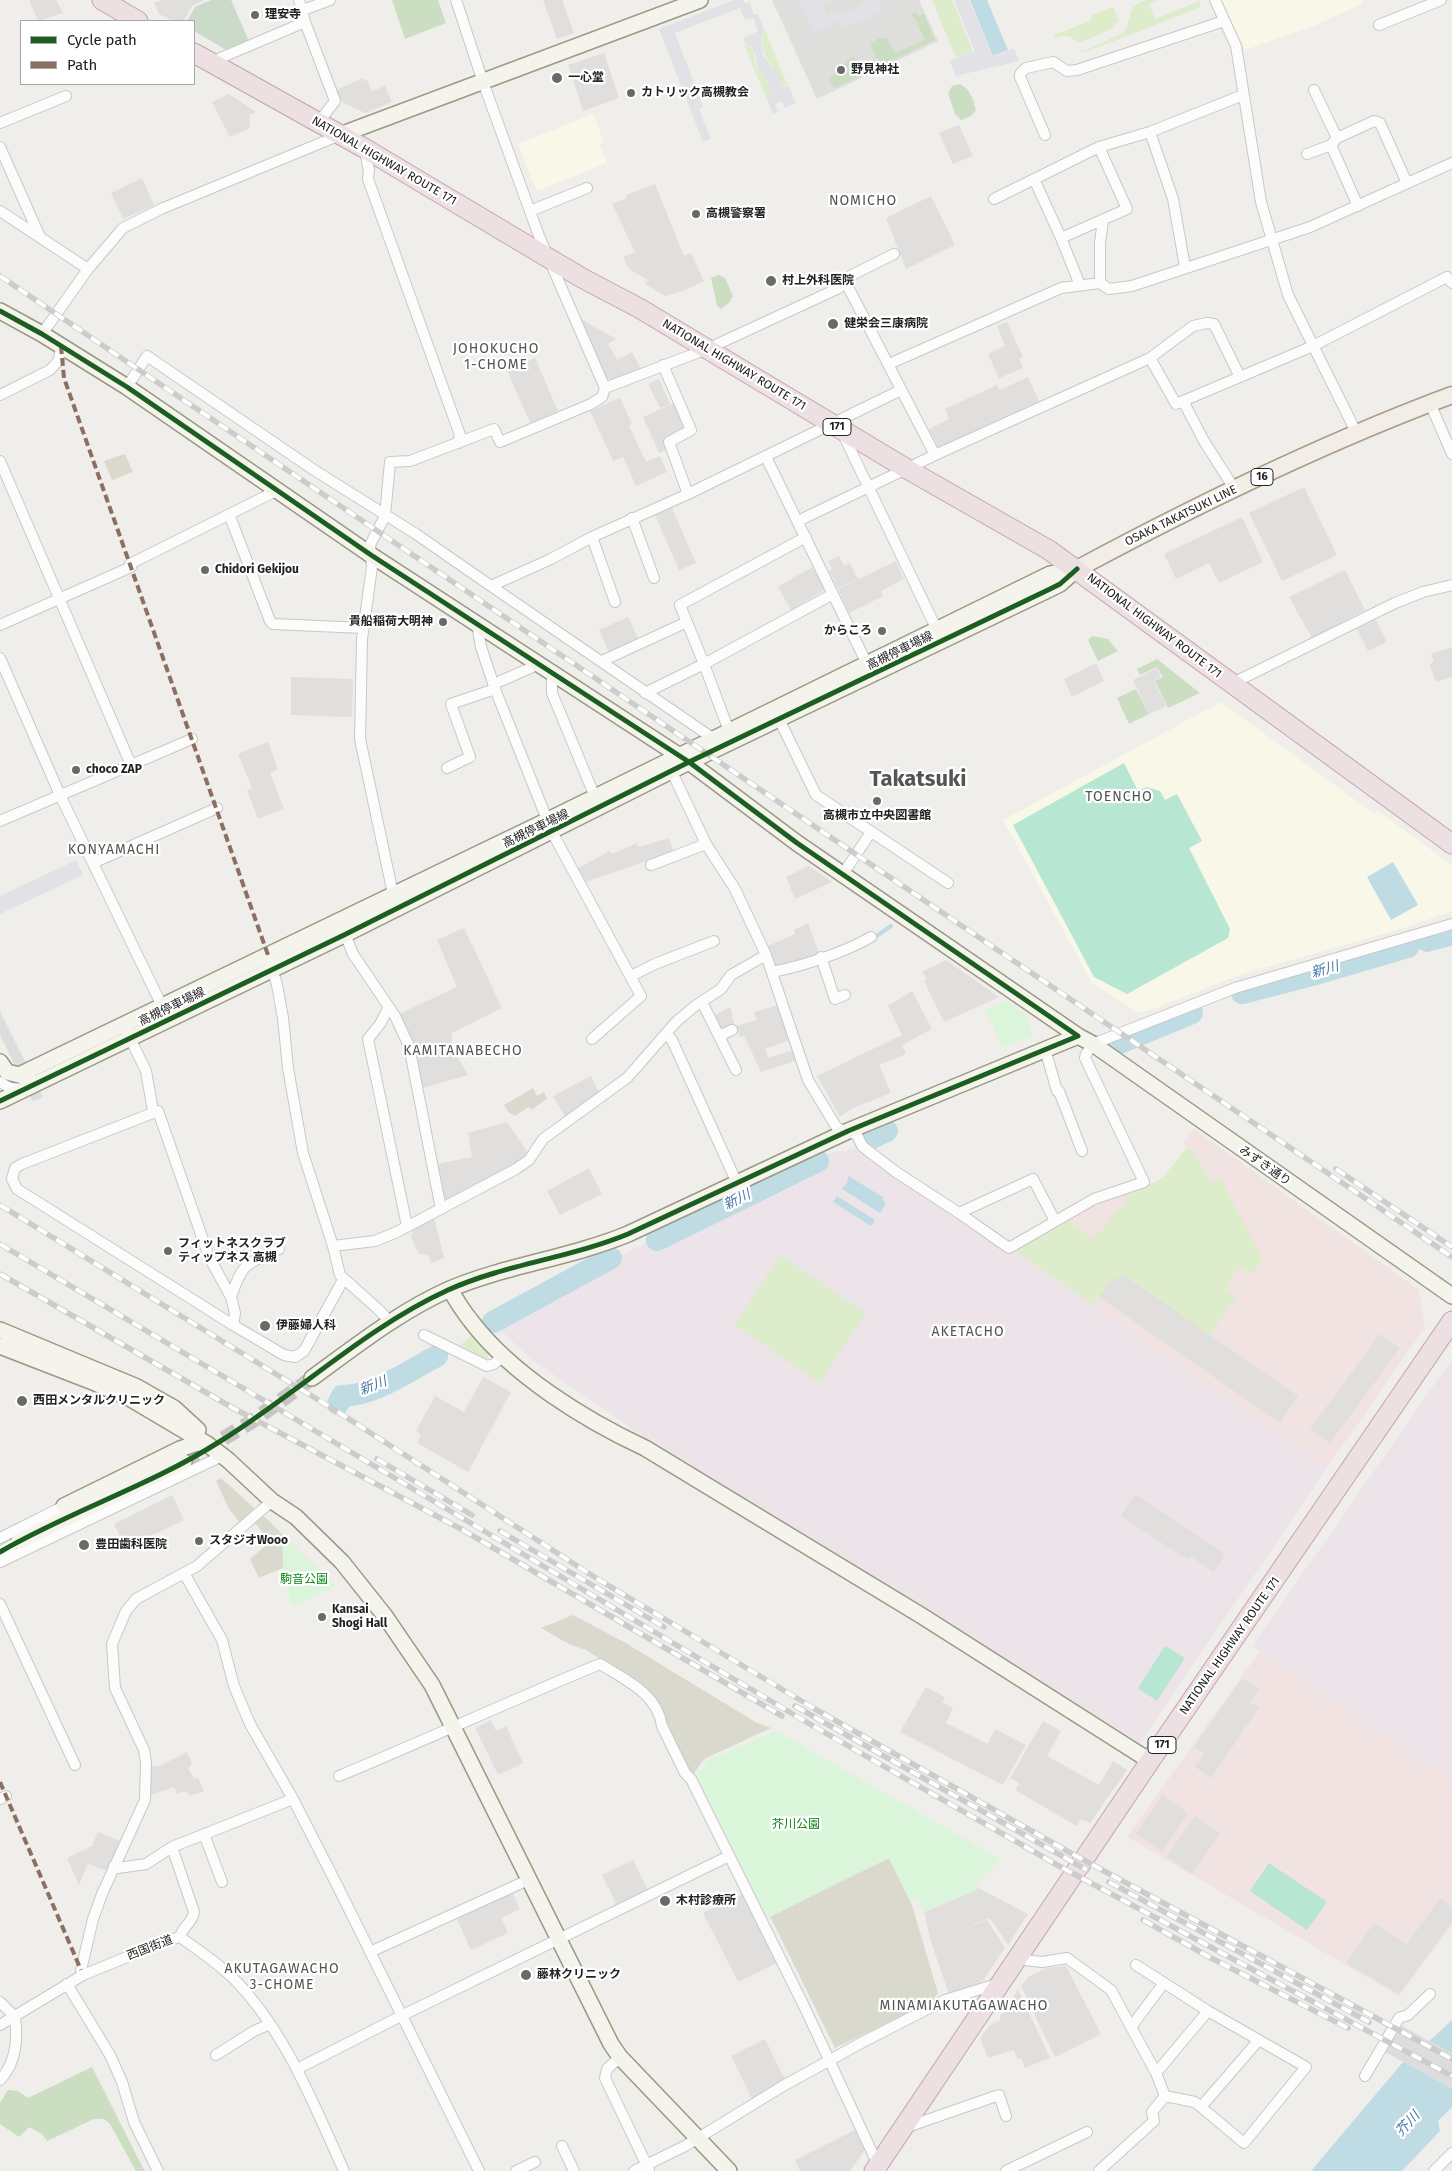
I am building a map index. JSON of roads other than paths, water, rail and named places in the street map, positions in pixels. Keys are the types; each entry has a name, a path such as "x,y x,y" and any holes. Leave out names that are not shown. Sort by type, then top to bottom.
{"highway":[{"path":"102,0 136,20"},
{"name":"NATIONAL HIGHWAY ROUTE 171","path":"195,54 364,148 707,349 907,469 1049,550 1452,844"},
{"name":"NATIONAL HIGHWAY ROUTE 171","path":"876,2168 1150,1761 1452,1321"}],"main road":[{"name":"OSAKA TAKATSUKI LINE","path":"1077,569 1356,432 1452,395"}],"street":[{"path":"298,0 335,101 318,122"},
{"path":"303,10 330,0"},
{"path":"393,894 360,739 363,628 372,567 370,545 385,516 390,462 410,461 494,429 500,442 591,404 602,396 605,388 530,211 483,82 456,0"},
{"path":"42,334 88,269 123,228 161,209 340,135 700,0"},
{"path":"1215,0 1236,46 1261,202 1288,295 1356,432"},
{"path":"1379,25 1441,0"},
{"path":"1045,135 1020,77 1024,69 1053,62 1067,71 1082,69 1224,21"},
{"path":"210,63 305,22"},
{"path":"1314,90 1358,206"},
{"path":"994,200 1100,148 1150,132 1243,95"},
{"path":"0,123 66,96"},
{"path":"1307,154 1374,121 1380,123 1408,183"},
{"path":"1150,132 1173,199 1185,267"},
{"path":"0,147 41,238"},
{"path":"364,148 369,170 368,179 460,435 458,443"},
{"path":"1061,238 1127,210 1100,148"},
{"path":"889,364 1061,288 1100,284 1109,289 1132,286 1185,267 1310,228 1452,164"},
{"path":"1034,179 1080,285"},
{"path":"530,211 587,188"},
{"path":"0,211 88,269"},
{"path":"1100,284 1100,243 1103,220"},
{"path":"605,388 707,349 839,288 852,275 894,254"},
{"path":"1150,358 1176,404 1313,346 1450,278"},
{"path":"845,281 934,455"},
{"name":"みずき通り","path":"0,311 42,334 127,387 371,555 537,665 684,759 843,874 1078,1036 1093,1044 1452,1296"},
{"path":"798,522 934,455 1150,358 1193,326 1207,323 1214,324 1240,377"},
{"path":"0,395 50,370 59,360 61,346"},
{"path":"127,387 147,356 314,470 491,586 714,739"},
{"path":"663,365 691,430 669,442 688,494"},
{"path":"491,586 551,560 592,537 632,518 836,426 901,390"},
{"path":"1183,401 1204,441 1235,490"},
{"path":"1430,403 1452,454"},
{"path":"836,426 937,630"},
{"path":"766,456 867,664"},
{"path":"0,461 131,765"},
{"path":"0,625 131,566 276,491"},
{"path":"229,514 270,621 273,624 363,628"},
{"path":"632,518 654,578"},
{"path":"592,537 615,602"},
{"path":"729,731 680,605 806,537"},
{"name":"高槻停車場線","path":"0,1101 21,1082 123,1024 393,894 672,772 684,759 729,731 777,715 867,664 1050,574 1077,569"},
{"name":"高槻停車場線","path":"21,1082 44,1080 272,970 344,935 550,826 594,796 684,759 1055,587 1077,569"},
{"path":"1231,684 1395,603 1423,592 1452,584"},
{"path":"645,693 704,664 834,594"},
{"path":"602,661 688,622"},
{"path":"477,624 481,647 495,686 550,826 641,996 592,1039"},
{"path":"0,658 60,795 162,1006"},
{"path":"447,768 470,757 451,704 495,686 537,665"},
{"path":"552,674 552,692 594,796"},
{"path":"777,715 816,795 948,883"},
{"path":"0,821 192,739"},
{"path":"672,772 706,844 735,889 766,956 808,1080 837,1128 857,1135 862,1146 896,1172 1009,1248 1094,1199 1144,1182 1085,1058 1093,1044 1235,988 1452,924"},
{"path":"93,863 217,808"},
{"path":"843,874 871,832"},
{"path":"651,865 706,844"},
{"path":"340,919 344,935 353,954 403,1031 412,1057 442,1209"},
{"path":"772,972 856,946 871,936"},
{"path":"631,976 655,964 714,941"},
{"path":"268,955 283,1018 288,1068 303,1152 333,1246 340,1275 343,1280 379,1310 390,1322"},
{"path":"333,1246 375,1241 502,1178 528,1160 543,1139 627,1078 677,1021 720,990 736,970 766,956"},
{"path":"821,958 835,998 845,995"},
{"path":"702,1002 736,1070"},
{"path":"389,1007 380,1024 368,1039 407,1226"},
{"path":"123,1024 146,1071 153,1111"},
{"path":"719,1036 732,1030"},
{"path":"666,1034 672,1040 737,1183"},
{"path":"312,1378 390,1322 450,1289 502,1272 611,1242 848,1131 1078,1036"},
{"path":"1045,1049 1057,1091 1059,1091 1082,1151"},
{"path":"0,1062 7,1072 21,1082 10,1088 0,1082"},
{"path":"233,1325 235,1313 230,1297 209,1257 158,1111 153,1111 18,1165 12,1173 12,1182 17,1189 233,1325 284,1355 295,1357 304,1351 343,1280"},
{"path":"959,1213 1033,1179 1054,1221"},
{"path":"230,1297 237,1279 246,1265 279,1249"},
{"path":"450,1289 470,1321 503,1356 544,1388 581,1413 645,1448 905,1606 1150,1761"},
{"path":"0,1330 137,1387 174,1408 198,1430 207,1444"},
{"path":"424,1335 487,1366 494,1364 503,1356"},
{"path":"0,1346 93,1382 131,1399 207,1444 272,1501 296,1517 364,1588 414,1656 454,1727 528,1880 611,2044 620,2057 729,2171"},
{"path":"0,1538 180,1449 197,1443 207,1444"},
{"path":"0,1562 222,1456"},
{"path":"0,1552 19,1541 184,1462"},
{"path":"83,1975 81,1970 93,1919 114,1866 145,1800 146,1763 139,1737 116,1688 112,1644 126,1611 136,1599 184,1573 210,1556 226,1539 272,1501"},
{"path":"0,1548 19,1541"},
{"path":"184,1573 222,1640 234,1686 250,1724 293,1799 403,2015 479,2171"},
{"path":"0,1604 75,1765"},
{"path":"339,1776 600,1664 645,1692 654,1704 686,1773 691,1779 804,2006 876,2168"},
{"path":"114,1866 118,1868 146,1864 172,1847 293,1799"},
{"path":"204,1834 222,1882"},
{"path":"172,1847 194,1912 192,1921 182,1929 180,1937"},
{"path":"297,2069 403,2015 729,1856"},
{"path":"370,1952 528,1880"},
{"name":"西国街道","path":"0,2025 83,1975 166,1940 180,1937 234,1979 270,2024 297,2069 344,2171"},
{"path":"1017,1959 1042,1962 1067,1958 1111,1990 1156,2073 1165,2096"},
{"path":"1136,1965 1208,2011 1306,2068 1244,2143 1195,2102 1165,2096"},
{"path":"1131,2027 1164,1983"},
{"path":"67,1984 110,2055 122,2082 134,2122 158,2171"},
{"path":"634,2171 648,2168 828,2060 945,2000 999,1984"},
{"path":"1365,2076 1400,2018 1408,2015 1430,1994"},
{"path":"0,2002 16,2017 17,2033 15,2053 5,2075 0,2080"},
{"path":"1156,2073 1208,2011"},
{"path":"216,2055 254,2031 270,2024"},
{"path":"1201,2107 1258,2041"},
{"path":"620,2057 608,2069 606,2078 648,2168"},
{"path":"901,2129 999,2095 1006,2116"},
{"path":"1099,2171 1154,2121 1152,2112 1165,2096"},
{"path":"1006,2171 1023,2167 1087,2132"},
{"path":"562,2146 574,2171"},
{"path":"1434,2171 1452,2153"},
{"path":"516,2171 535,2162"}],"water":[{"path":"970,0 987,0 1008,50 993,56"},
{"path":"1393,862 1418,905 1391,920 1367,877"},
{"path":"849,1176 884,1198 882,1200 886,1203 880,1213 842,1189 848,1182"},
{"path":"837,1196 875,1220 871,1226 833,1202"},
{"name":"芥川","path":"1452,2020 1452,2107 1438,2121 1440,2131 1402,2171 1311,2171 1409,2055 1425,2045"}],"waterway":[{"path":"872,939 891,926"},
{"name":"新川","path":"1427,941 1452,934"},
{"name":"新川","path":"1242,993 1408,947"},
{"name":"新川","path":"1117,1044 1192,1013"},
{"name":"新川","path":"865,1141 887,1131"},
{"name":"新川","path":"657,1240 818,1161"},
{"name":"新川","path":"493,1322 611,1258"},
{"name":"新川","path":"338,1404 342,1396 355,1395 379,1387 437,1356"}],"tunnel":[{"path":"184,1462 251,1422 312,1378"}],"railway":[{"path":"0,276 1452,1257"},
{"path":"1336,1169 1452,1247"},
{"path":"0,1205 338,1412 596,1578 815,1709 1069,1852 1452,2059"},
{"path":"0,1244 808,1723 1059,1866 1452,2076"},
{"path":"0,1274 233,1408 461,1529 782,1716"},
{"path":"377,1459 472,1515"},
{"path":"500,1531 664,1627"},
{"path":"795,1706 1087,1870"},
{"path":"1109,1882 1369,2022"},
{"path":"1143,1920 1211,1958 1348,2028"}],"place":[{"name":"理安寺","path":"255,15"},
{"name":"野見神社","path":"841,70"},
{"name":"一心堂","path":"557,78"},
{"name":"カトリック高槻教会","path":"631,93"},
{"name":"高槻警察署","path":"696,214"},
{"name":"村上外科医院","path":"771,281"},
{"name":"健栄会三康病院","path":"833,324"},
{"name":"Chidori Gekijou","path":"205,570"},
{"name":"貴船稲荷大明神","path":"443,622"},
{"name":"からころ","path":"882,631"},
{"name":"choco ZAP","path":"76,770"},
{"name":"高槻市立中央図書館","path":"877,801"},
{"name":"フィットネスクラブ ティップネス 高槻","path":"168,1251"},
{"name":"伊藤婦人科","path":"265,1326"},
{"name":"西田メンタルクリニック","path":"22,1401"},
{"name":"スタジオWooo","path":"199,1541"},
{"name":"豊田歯科医院","path":"84,1545"},
{"name":"Kansai Shogi Hall","path":"322,1617"},
{"name":"木村診療所","path":"665,1901"},
{"name":"藤林クリニック","path":"526,1975"}],"district":[{"name":"NOMICHO","path":"863,201"},
{"name":"JOHOKUCHO 1-CHOME","path":"496,358"},
{"name":"Takatsuki","path":"918,780"},
{"name":"TOENCHO","path":"1119,797"},
{"name":"KONYAMACHI","path":"114,850"},
{"name":"KAMITANABECHO","path":"463,1051"},
{"name":"AKETACHO","path":"968,1332"},
{"name":"AKUTAGAWACHO 3-CHOME","path":"282,1978"},
{"name":"MINAMIAKUTAGAWACHO","path":"964,2006"}],"park label":[{"name":"駒音公園","path":"304,1580"},
{"name":"芥川公園","path":"796,1825"}]}
